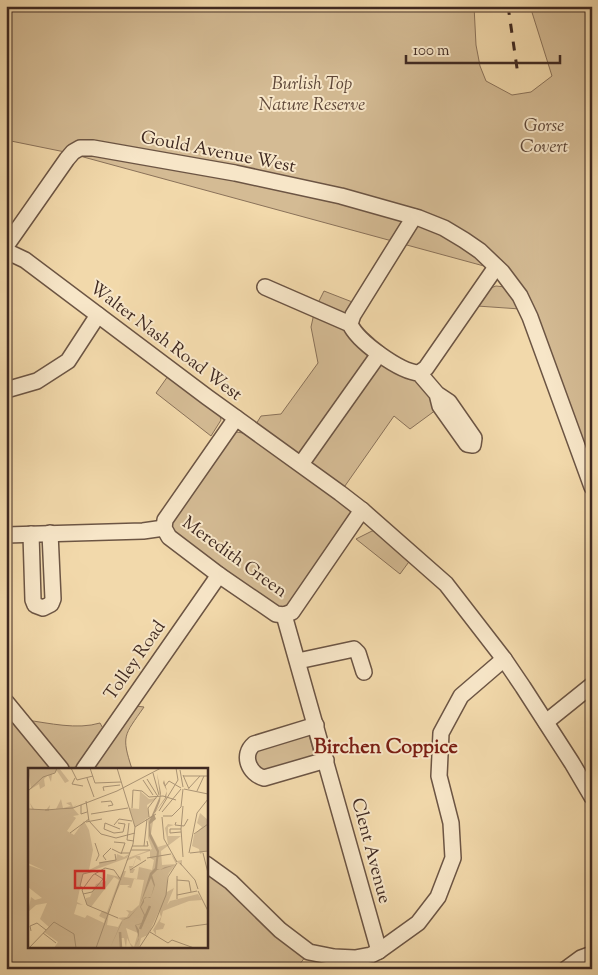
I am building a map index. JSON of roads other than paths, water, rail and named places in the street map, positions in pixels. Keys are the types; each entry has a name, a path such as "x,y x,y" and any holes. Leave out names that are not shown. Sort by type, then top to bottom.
{"street":[{"name":"Gould Avenue West","path":"6,246 73,152 80,148 114,151 235,173 341,196 414,216 444,228 480,251 496,267 510,282 530,316 592,487"},
{"path":"414,216 353,315 350,324 353,332 379,354 411,373 419,373 426,368 496,267"},
{"name":"Walter Nash Road West","path":"6,251 25,260 362,510 446,584 504,659 546,722 592,798"},
{"path":"265,287 350,324"},
{"path":"6,390 37,381 68,361 98,316"},
{"path":"301,464 379,354"},
{"path":"419,373 437,394"},
{"name":"Meredith Green","path":"236,418 165,520 164,528 169,537 219,575 276,614 284,616 292,612 362,510"},
{"path":"6,535 143,531 164,528"},
{"path":"31,534 33,600 35,605 43,608 48,607 53,599 50,533"},
{"name":"Tolley Road","path":"85,768 219,575"},
{"name":"Clent Avenue","path":"284,616 326,760 374,958"},
{"path":"298,661 354,649 358,653 364,672"},
{"path":"208,865 231,882 280,930 309,952 333,963 355,958 374,958 418,923 438,897 453,858 451,823 439,776 441,733 461,696 504,659"},
{"path":"546,722 592,685"},
{"path":"6,702 60,768"},
{"path":"316,725 254,744 249,748 250,765 253,773 264,778 326,760"},
{"path":"566,969 581,958 592,954"}],"railway":[{"path":"508,6 518,75"}],"district":[{"name":"Birchen Coppice","path":"386,748"}],"park label":[{"name":"Burlish Top Nature Reserve","path":"312,95"},
{"name":"Gorse Covert","path":"544,137"}]}
